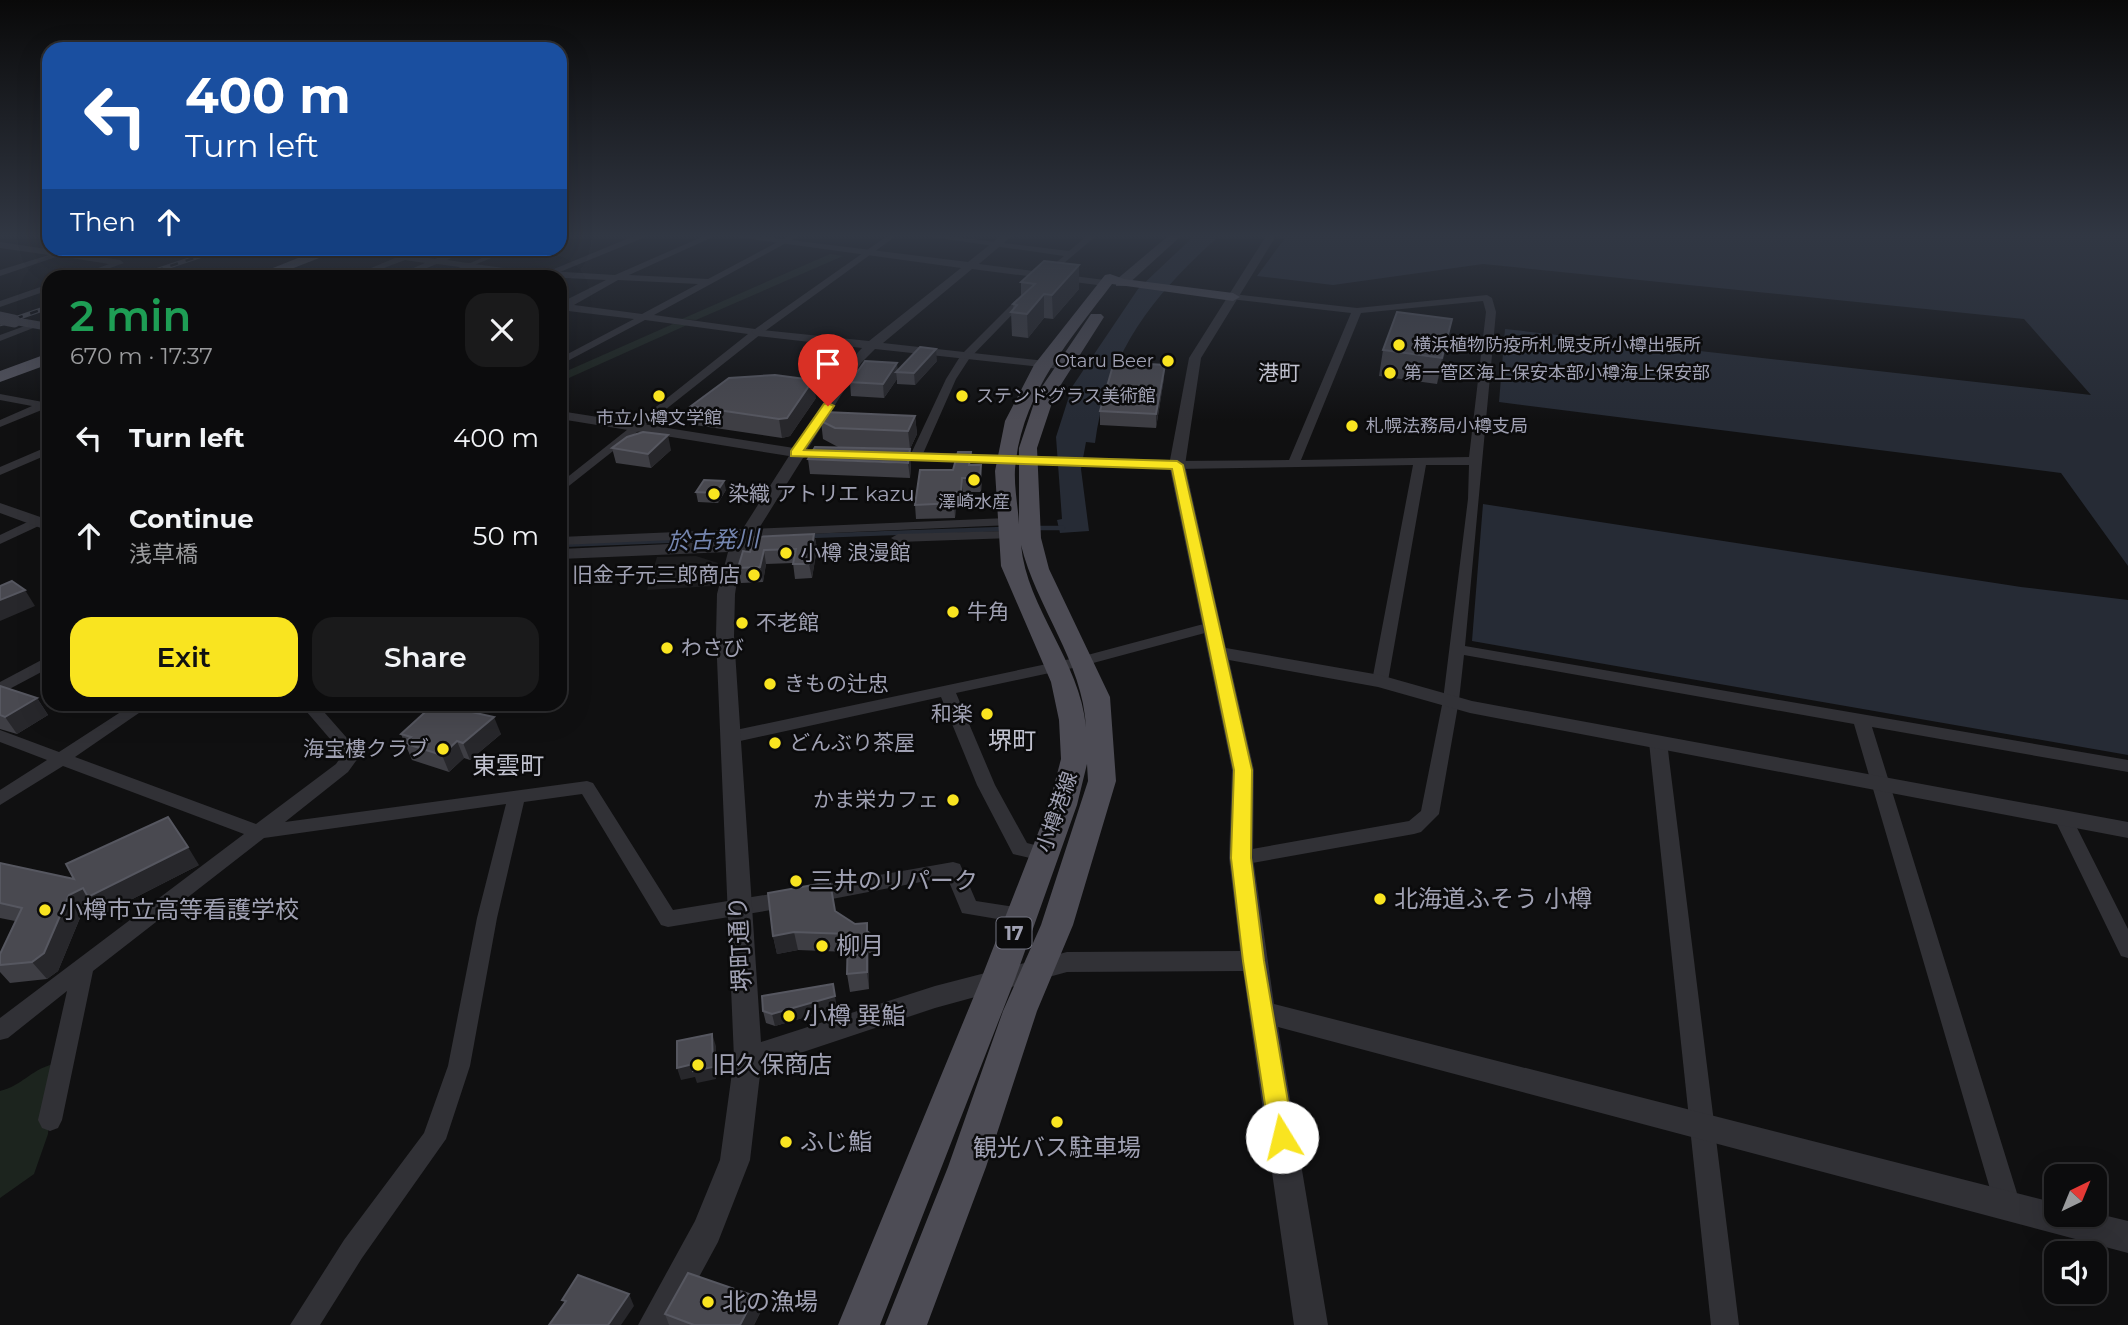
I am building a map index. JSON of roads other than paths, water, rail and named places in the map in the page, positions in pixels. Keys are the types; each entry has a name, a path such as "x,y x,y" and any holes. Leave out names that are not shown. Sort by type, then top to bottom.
{"highway":[{"path":"0,376 42,361"}],"main road":[{"name":"小樽港線","path":"859,1325 998,979 1063,805 1074,759 1070,664 1038,569 1018,529 1007,460 1014,421 1041,365 1098,298"},
{"name":"小樽港線","path":"1018,529 1035,422 1046,394 1103,298"},
{"path":"7,320 42,326"},
{"name":"小樽港線","path":"906,1325 967,1167 1020,1011 1057,925 1102,781 1097,697 1070,664"}],"street":[{"path":"0,304 18,298"},
{"path":"567,358 681,298"},
{"path":"567,483 634,427 805,298"},
{"name":"堺町通り","path":"654,1325 707,1231 735,1160 748,1058 738,908 725,616 733,557 795,453 816,428 856,361 931,298"},
{"path":"916,456 951,379 965,357 1023,298"},
{"path":"1232,298 1195,358 1177,465 1243,770 1241,858 1254,961 1311,1325"},
{"path":"1240,298 1357,311 1487,298 1491,323 1475,461 1475,499 1451,700 1430,814 1414,827 1241,858"},
{"path":"567,309 1064,367"},
{"path":"1293,464 1357,311"},
{"path":"0,338 42,326"},
{"path":"0,397 42,404"},
{"path":"0,424 42,407"},
{"path":"567,416 795,453 822,454"},
{"path":"0,471 42,453"},
{"path":"863,455 1177,465 1475,461"},
{"path":"1380,681 1420,463"},
{"path":"0,508 42,520"},
{"path":"0,540 42,522"},
{"path":"567,541 745,540 1018,529"},
{"path":"567,553 745,540"},
{"path":"731,737 1070,664 1211,627"},
{"path":"1456,649 2128,766"},
{"path":"1218,652 1380,681 1451,700 1658,742 2128,830"},
{"path":"0,689 42,665"},
{"path":"947,691 986,785 1020,849 1043,854"},
{"path":"0,799 134,711"},
{"path":"0,1031 342,768 352,754 313,711"},
{"path":"1861,718 1878,783 2008,1206"},
{"path":"0,736 259,832 587,787 668,919 953,869 968,908 1021,915"},
{"path":"1658,742 1725,1325"},
{"path":"304,1325 353,1249 434,1139 459,1066 487,918 517,795"},
{"path":"2063,818 2128,950"},
{"path":"748,1058 935,997 1067,962 1254,961"},
{"path":"50,1120 84,964"},
{"path":"1262,1013 2128,1237"}],"waterway":[{"name":"於古発川","path":"1037,528 1063,528"},
{"name":"於古発川","path":"809,536 1003,529"},
{"name":"於古発川","path":"567,545 741,538"}],"railway":[{"path":"0,324 42,309"}],"place":[{"name":"横浜植物防疫所札幌支所小樽出張所","path":"1399,345"},
{"name":"Otaru Beer","path":"1168,361"},
{"name":"第一管区海上保安本部小樽海上保安部","path":"1390,373"},
{"name":"市立小樽文学館","path":"659,396"},
{"name":"ステンドグラス美術館","path":"962,396"},
{"name":"札幌法務局小樽支局","path":"1352,426"},
{"name":"澤崎水産","path":"974,480"},
{"name":"染織 アトリエ kazu","path":"714,494"},
{"name":"小樽 浪漫館","path":"786,553"},
{"name":"旧金子元三郎商店","path":"754,575"},
{"name":"牛角","path":"953,612"},
{"name":"不老館","path":"742,623"},
{"name":"わさび","path":"667,648"},
{"name":"きもの辻忠","path":"770,684"},
{"name":"和楽","path":"987,714"},
{"name":"どんぶり茶屋","path":"775,743"},
{"name":"海宝樓クラブ","path":"443,749"},
{"name":"かま栄カフェ","path":"953,800"},
{"name":"三井のリパーク","path":"796,881"},
{"name":"北海道ふそう 小樽","path":"1380,899"},
{"name":"小樽市立高等看護学校","path":"45,910"},
{"name":"柳月","path":"822,946"},
{"name":"小樽 巽鮨","path":"789,1016"},
{"name":"旧久保商店","path":"698,1065"},
{"name":"観光バス駐車場","path":"1057,1122"},
{"name":"ふじ鮨","path":"786,1142"},
{"name":"北の漁場","path":"708,1302"}],"district":[{"name":"港町","path":"1279,373"},
{"name":"堺町","path":"1012,741"},
{"name":"東雲町","path":"508,766"}]}
